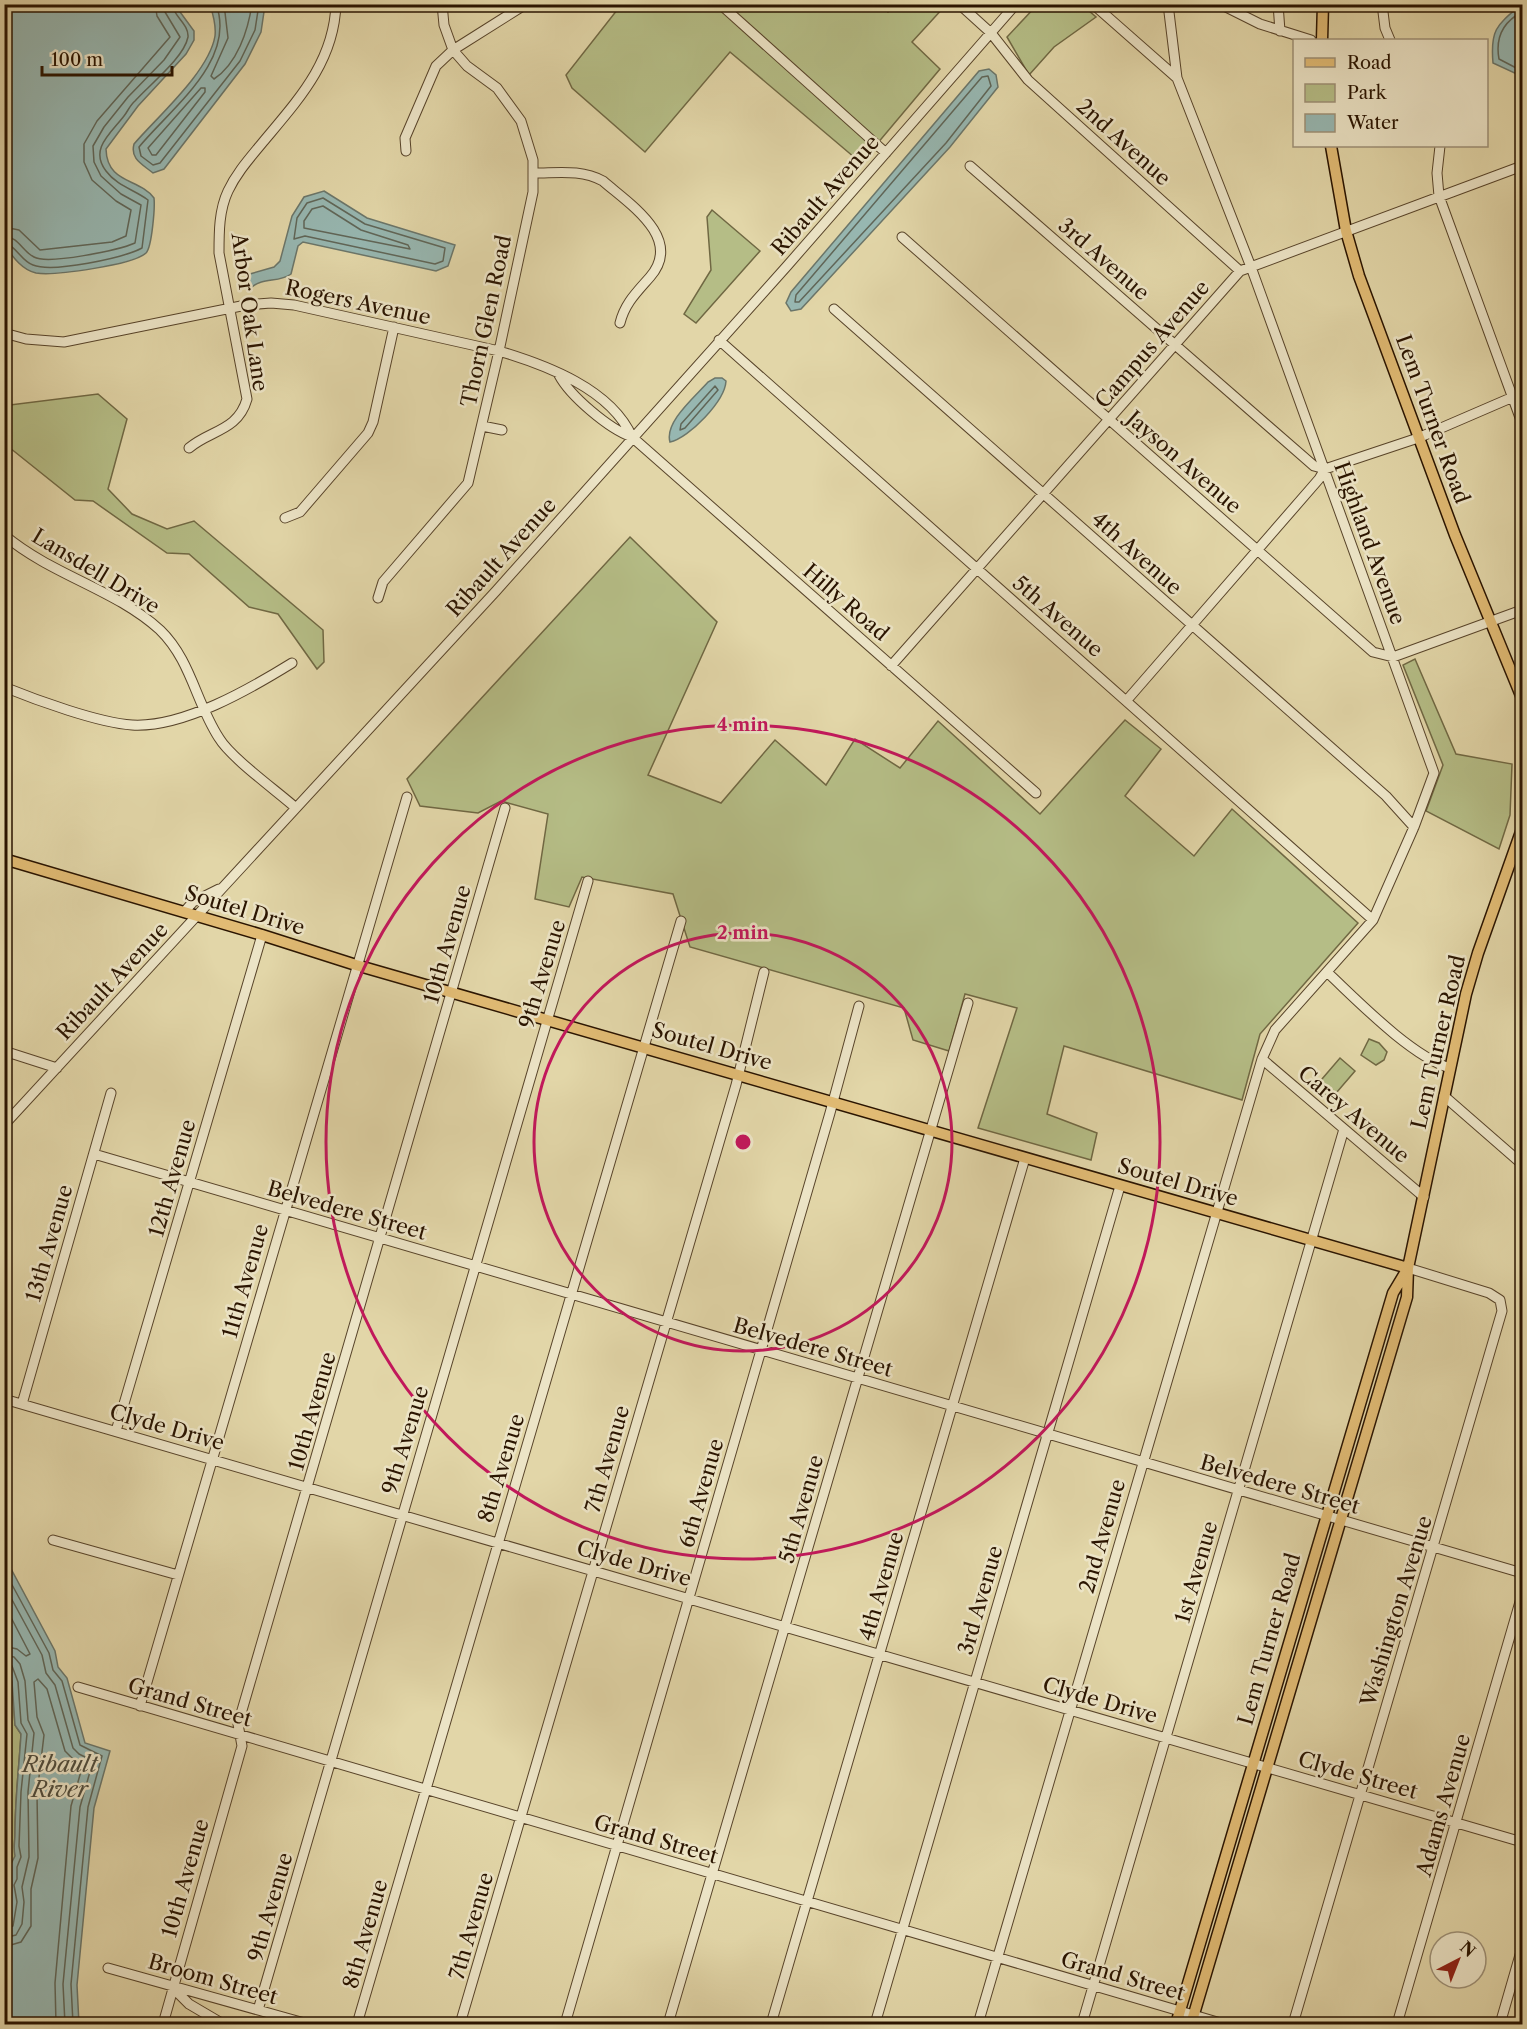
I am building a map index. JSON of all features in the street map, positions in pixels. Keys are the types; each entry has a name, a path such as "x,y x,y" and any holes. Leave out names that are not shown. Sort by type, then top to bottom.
{"main road":[{"path":"1322,39 1323,4"},
{"name":"Lem Turner Road","path":"1331,147 1346,231 1359,276 1418,438 1522,698"},
{"name":"Lem Turner Road","path":"1193,2020 1407,1297 1408,1268 1450,1068 1478,953 1522,829"},
{"name":"Soutel Drive","path":"4,860 200,916 451,993 643,1046 1408,1268"},
{"name":"Lem Turner Road","path":"1176,2025 1393,1293 1408,1268"}],"street":[{"name":"Arbor Oak Lane","path":"189,448 202,436 230,426 244,409 247,390 219,253 219,232 228,192 244,164 303,95 319,71 328,48 336,4"},
{"path":"442,4 444,25 453,50"},
{"path":"406,151 405,138 430,75 436,66 453,50 526,4"},
{"path":"720,4 886,153"},
{"name":"2nd Avenue","path":"959,4 991,33 1028,80 1240,271"},
{"name":"Ribault Avenue","path":"4,1125 200,916 496,591 1016,4"},
{"path":"1093,4 1178,78"},
{"name":"Highland Avenue","path":"1167,4 1178,78 1251,267 1434,773 1414,827 1373,920 1275,1030 1262,1059"},
{"path":"1220,4 1280,31 1308,39"},
{"path":"1278,4 1280,31"},
{"path":"1382,4 1385,28 1390,39"},
{"name":"Thorn Glen Road","path":"378,598 383,582 468,483 533,192 534,173 529,141 521,121 509,101 491,83 467,66 453,50"},
{"path":"1440,147 1437,173 1439,196 1522,423"},
{"name":"3rd Avenue","path":"970,166 1314,466 1325,469"},
{"name":"Campus Avenue","path":"891,666 1240,271 1522,166"},
{"path":"534,173 582,173 593,176 603,181 656,230 661,254 658,264 624,308 620,323"},
{"name":"Jayson Avenue","path":"902,237 1373,652 1393,657"},
{"name":"Rogers Avenue","path":"4,333 35,340 64,342 271,303 394,327 499,351 532,361 559,375 576,380 626,423 632,437"},
{"name":"4th Avenue","path":"834,309 1386,796 1414,827"},
{"path":"285,518 300,512 368,434 394,327"},
{"name":"5th Avenue","path":"719,340 1373,920"},
{"path":"1127,700 1319,479 1325,469 1418,438 1513,398"},
{"path":"482,426 502,430"},
{"name":"Hilly Road","path":"632,437 1036,794"},
{"name":"Lansdell Drive","path":"4,535 47,566 121,602 145,617 174,646 186,666 221,742 296,808"},
{"path":"1393,657 1522,610"},
{"path":"4,687 31,698 131,725 162,723 205,708 264,681 292,663"},
{"name":"11th Avenue","path":"140,1706 407,797"},
{"name":"10th Avenue","path":"163,2025 172,1986 242,1746 238,1724 506,808"},
{"name":"9th Avenue","path":"258,2010 588,881"},
{"path":"184,912 193,902 224,887"},
{"name":"8th Avenue","path":"357,2025 681,921"},
{"name":"12th Avenue","path":"116,1431 262,935"},
{"name":"7th Avenue","path":"460,2025 738,1074 764,972"},
{"path":"1328,973 1406,1042 1433,1063 1450,1068"},
{"name":"5th Avenue","path":"668,2025 968,1003"},
{"name":"6th Avenue","path":"565,2025 834,1102 859,1006"},
{"path":"4,1051 57,1068"},
{"name":"2nd Avenue","path":"978,2025 1262,1059"},
{"name":"Carey Avenue","path":"1262,1059 1424,1197"},
{"name":"13th Avenue","path":"22,1404 111,1093"},
{"path":"1444,1096 1522,1164"},
{"name":"1st Avenue","path":"1082,2025 1344,1129"},
{"name":"Belvedere Street","path":"94,1154 1522,1573"},
{"name":"4th Avenue","path":"771,2025 1025,1158"},
{"name":"3rd Avenue","path":"875,2025 1120,1186"},
{"name":"Washington Avenue","path":"1293,2025 1502,1306 1495,1296 1489,1293 1408,1268"},
{"name":"Clyde Drive","path":"4,1399 1253,1763"},
{"path":"53,1540 178,1575"},
{"name":"Adams Avenue","path":"1397,2025 1522,1595"},
{"name":"Grand Street","path":"78,1687 1180,2011 1193,2020 1224,2025"},
{"name":"Clyde Street","path":"1253,1763 1522,1842"},
{"path":"1500,2025 1522,1948"},
{"name":"Broom Street","path":"108,1968 308,2025"},
{"path":"172,1986 189,2004 223,2025"}],"green space":[{"path":"880,4 888,12 898,5 945,6 912,42 940,69 861,163 730,52 645,152 572,88 566,75 621,5"},
{"path":"1037,5 1082,5 1096,17 1054,47 1029,75 1007,37"},
{"path":"712,210 760,251 696,323 684,314 711,270 707,217"},
{"path":"98,394 127,419 108,489 132,514 167,529 194,521 323,630 324,662 317,669 278,614 249,607 189,554 167,553 93,501 75,500 5,444 5,403 10,405"},
{"path":"630,537 717,622 648,775 721,803 775,740 826,785 855,739 900,768 938,721 1040,814 1125,720 1161,749 1125,796 1194,856 1232,809 1358,923 1260,1034 1242,1100 1064,1046 1047,1114 1097,1133 1091,1160 978,1128 1017,1008 965,994 949,1051 913,1040 904,1008 690,947 673,894 582,877 569,907 535,899 548,814 501,801 478,813 420,806 407,779"},
{"path":"1415,659 1456,754 1512,764 1510,815 1499,849 1426,811 1443,765 1403,665"},
{"path":"1369,1039 1379,1043 1387,1052 1384,1060 1376,1065 1361,1055"},
{"path":"1340,1058 1355,1071 1331,1099 1316,1086"},
{"path":"5,1657 12,1682 15,1725 21,1734 14,1847 16,1856 10,1866 11,1878 7,1883 9,1906 5,1927"}],"water":[{"path":"5,4 175,5 194,31 194,40 186,54 138,106 106,149 112,169 154,198 150,243 146,253 126,262 93,269 36,273 22,266 5,246"},
{"path":"1522,4 1522,84 1517,74 1493,63 1492,52 1497,29 1506,17"},
{"path":"210,5 265,5 261,32 245,64 164,169 153,173 135,157 134,144 193,79 211,50 215,29"},
{"path":"989,69 996,75 998,87 950,147 801,309 791,311 786,303 791,292 979,71"},
{"path":"324,191 367,218 455,245 448,266 436,271 303,242 298,246 291,274 261,282 252,287 245,284 250,274 274,267 280,261 292,216 304,197"},
{"path":"715,378 722,378 726,381 720,398 713,408 687,434 670,442 669,434 676,418 708,382"},
{"name":"Ribault River","path":"5,1562 10,1567 55,1651 58,1667 67,1678 85,1743 110,1751 94,1808 77,1985 79,2024 5,2024 5,1928 9,1913 7,1907 11,1903 7,1883 11,1878 10,1866 15,1856 21,1734 15,1725 12,1682 5,1657"}]}
